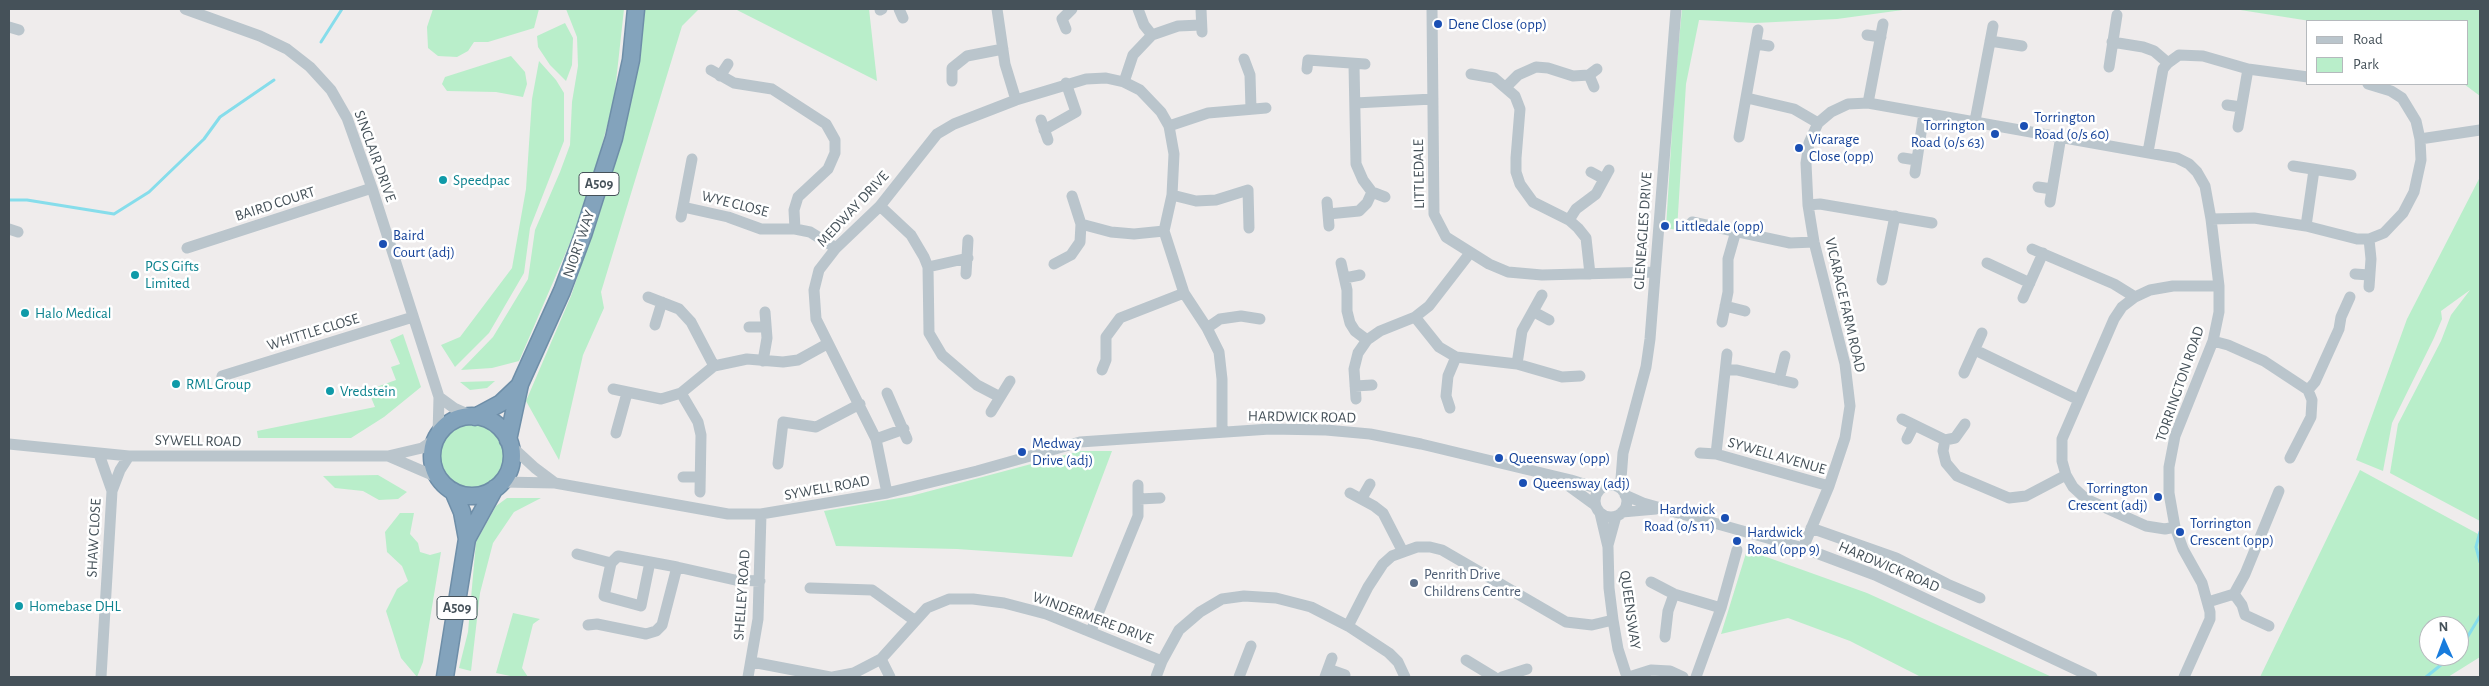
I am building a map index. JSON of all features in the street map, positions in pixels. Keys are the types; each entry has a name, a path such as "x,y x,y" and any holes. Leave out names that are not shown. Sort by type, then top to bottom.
{"highway":[{"name":"NIORT WAY","path":"509,442 520,384 568,275 614,138 631,60 636,9"},
{"name":"NIORT WAY","path":"474,416 501,403 520,384"},
{"path":"474,416 495,424 509,442 510,468 499,485 474,496 453,490 439,478 432,458 438,437 454,421 474,416"},
{"name":"A509","path":"467,539 499,485"},
{"name":"A509","path":"445,677 467,539 462,512 453,490"}],"street":[{"name":"SINCLAIR DRIVE","path":"185,9 260,36 287,49 310,67 331,90 347,118 372,188 439,397 438,437"},
{"path":"997,9 1005,64 1016,100"},
{"path":"1066,29 1062,19 1072,9"},
{"path":"1138,9 1144,25 1152,35"},
{"path":"1124,82 1133,55 1152,35 1178,26 1202,28 1201,9"},
{"name":"LITTLEDALE","path":"1432,9 1434,214 1446,236 1470,253 1508,272 1527,275 1655,272"},
{"name":"GLENEAGLES DRIVE","path":"1604,486 1612,477 1623,453 1646,367 1676,9"},
{"path":"2109,67 2117,16"},
{"path":"1868,103 1884,24"},
{"path":"1747,98 1794,109 1818,123 1831,112 1848,104 1868,103 1975,121 1992,26"},
{"path":"1739,137 1758,30"},
{"path":"1867,35 1881,37"},
{"path":"1990,41 2022,46"},
{"path":"2112,42 2143,47 2154,51 2168,62"},
{"path":"1756,44 1769,46"},
{"path":"952,68 967,56 1003,49"},
{"path":"2148,152 2163,69 2168,62 2179,55 2190,54 2248,68 2306,77"},
{"path":"1244,59 1250,75 1251,109"},
{"path":"1307,69 1308,60 1360,65 1355,103 1356,164 1363,180 1372,192 1385,196"},
{"path":"941,63 952,68"},
{"path":"728,64 715,73 734,83 772,89 826,124 834,140 835,153 828,169 798,197 794,210 795,229"},
{"path":"1506,87 1518,75 1536,67 1548,68 1573,76 1593,72 1594,87"},
{"path":"952,68 952,81"},
{"path":"2238,127 2248,68"},
{"path":"1471,74 1494,78 1515,96 1520,110 1516,165 1520,184 1533,202 1569,220 1586,238 1590,274"},
{"name":"MEDWAY DRIVE","path":"887,492 876,439 816,320 814,290 819,270 836,248 880,206 937,134 954,124 1066,83 1086,78 1106,78 1124,82 1140,90 1153,101 1169,126 1174,154 1172,195 1164,230"},
{"path":"1045,130 1076,112 1066,83"},
{"path":"2211,219 2254,218 2306,226 2357,239 2368,239 2384,233 2403,213 2418,178 2421,160 2420,139 2414,115 2402,98 2391,90 2372,85"},
{"path":"1355,103 1433,99"},
{"path":"2227,105 2241,108"},
{"path":"1169,126 1208,113 1266,108"},
{"path":"1914,173 1924,113"},
{"name":"TORRINGTON ROAD","path":"1975,121 2177,158 2189,164 2197,172 2205,186 2219,286 2219,312 2213,341 2175,436 2169,467 2169,493 2175,526 2183,548 2202,583 2208,602 2210,619 2184,677"},
{"name":"VICARAGE FARM ROAD","path":"1803,548 1830,486 1845,438 1850,406 1845,364 1814,242 1808,205 1806,162 1809,143 1818,123"},
{"path":"2420,139 2480,130"},
{"path":"2050,202 2061,136"},
{"path":"1903,158 1916,160"},
{"name":"WYE CLOSE","path":"692,159 682,212 728,217 761,229 795,229 810,232 836,248"},
{"path":"2293,166 2351,176"},
{"path":"2306,226 2314,170"},
{"path":"1569,220 1576,209 1596,194 1607,175 1591,172"},
{"path":"2038,187 2052,189"},
{"name":"BAIRD COURT","path":"187,248 372,188"},
{"path":"1172,195 1196,201 1216,200 1248,190 1249,228"},
{"path":"1327,202 1329,220 1359,211 1367,203 1372,192"},
{"path":"1054,264 1071,255 1080,242 1081,224 1072,196"},
{"path":"1808,205 1820,204 1932,223"},
{"path":"880,206 911,235 928,267 929,332 942,355 958,371 977,385 1000,397"},
{"path":"1882,280 1895,216"},
{"path":"1692,222 1790,243 1814,242"},
{"path":"1081,224 1111,232 1134,234 1164,230 1184,293 1207,328 1219,352 1222,379 1222,432"},
{"path":"1722,322 1728,259 1736,231"},
{"path":"2355,274 2369,281 2371,259 2368,239"},
{"path":"966,274 968,240"},
{"path":"2023,298 2030,283 2038,251 2114,284 2135,297"},
{"path":"1356,400 1354,369 1358,353 1367,340 1380,331 1415,317 1429,306 1470,253"},
{"path":"928,267 968,258"},
{"path":"1342,263 1350,323 1355,331 1367,340"},
{"path":"1987,263 2030,283"},
{"path":"1345,278 1360,275"},
{"path":"2175,526 2165,529 2146,526 2086,500 2074,487 2066,474 2062,461 2062,439 2077,399 2114,319 2122,307 2135,297 2150,290 2173,286 2219,286"},
{"path":"1102,370 1106,360 1106,337 1120,318 1184,293"},
{"path":"1517,364 1522,332 1542,295"},
{"path":"2308,390 2315,382 2339,329 2341,317 2350,297"},
{"path":"648,298 679,309 692,322 714,366"},
{"path":"655,325 662,302"},
{"path":"1725,306 1745,311"},
{"path":"763,361 767,338 765,312"},
{"path":"1534,312 1550,320"},
{"path":"1207,328 1220,319 1241,316 1260,319"},
{"name":"WHITTLE CLOSE","path":"222,376 413,317"},
{"path":"1415,317 1439,347 1456,357 1517,364 1562,377 1580,376"},
{"path":"748,327 766,327"},
{"path":"1964,373 1982,334"},
{"path":"2213,341 2228,345 2264,361 2308,390 2312,400 2311,417 2290,458"},
{"path":"613,389 661,399 680,393 714,366 747,358 783,362 798,360 827,344"},
{"path":"1975,350 2077,399"},
{"name":"SYWELL AVENUE","path":"1716,454 1727,370 1727,354"},
{"path":"1779,380 1784,356"},
{"path":"1450,408 1446,396 1448,376 1456,357"},
{"path":"1727,370 1737,370 1792,383"},
{"path":"992,412 1010,380"},
{"path":"1355,386 1372,386"},
{"path":"616,433 627,393"},
{"path":"680,393 698,422 701,434 700,492"},
{"path":"876,439 905,434 887,393"},
{"path":"439,397 454,408 474,416"},
{"path":"778,464 783,422 816,427 860,404"},
{"path":"1902,419 1945,440 1955,438 1965,424"},
{"path":"1907,439 1914,425"},
{"name":"HARDWICK ROAD","path":"1100,440 1270,429 1326,430 1370,434 1421,444 1593,487 1604,486"},
{"name":"SYWELL ROAD","path":"9,444 129,456 388,456 422,448 438,437"},
{"name":"SYWELL ROAD","path":"499,485 555,482 718,512 760,514 887,492 977,471 1056,448 1100,440"},
{"path":"1945,440 1943,451 1949,469 1957,476 2009,498 2026,496 2066,474"},
{"name":"SYWELL ROAD","path":"509,442 535,468 555,482"},
{"name":"GLENEAGLES DRIVE","path":"1623,453 1621,479 1624,493"},
{"name":"SYWELL AVENUE","path":"1700,453 1716,454 1830,486"},
{"name":"SHAW CLOSE","path":"99,454 112,491"},
{"name":"SHAW CLOSE","path":"101,677 112,491 120,470 129,456"},
{"name":"SYWELL ROAD","path":"388,456 439,478"},
{"path":"683,477 700,477"},
{"name":"HARDWICK ROAD","path":"1559,479 1598,509"},
{"path":"1362,498 1370,484"},
{"path":"1091,631 1138,516 1138,485"},
{"path":"1604,486 1616,486 1624,493 1626,503 1619,514 1609,517 1598,509 1596,495 1604,486"},
{"path":"2208,602 2234,594 2245,574 2279,491"},
{"path":"1350,493 1362,498 1383,513 1403,552"},
{"name":"HARDWICK ROAD","path":"1624,493 1634,500 1803,548 1875,575 2092,677"},
{"path":"1139,499 1160,498"},
{"name":"HARDWICK ROAD","path":"1619,514 1665,508"},
{"name":"QUEENSWAY","path":"1598,509 1608,547 1609,588 1618,649 1628,677"},
{"name":"SHELLEY ROAD","path":"748,677 752,662 760,581 760,514"},
{"name":"QUEENSWAY","path":"1608,547 1619,514"},
{"path":"1811,528 1896,558 1971,598"},
{"path":"1348,626 1368,587 1383,564 1392,556 1403,552 1430,547 1442,550 1566,622 1592,624 1613,620"},
{"path":"1696,677 1721,608 1737,550"},
{"path":"577,554 611,563"},
{"path":"650,562 641,606 604,596 611,563 618,556 677,567 735,580 760,581"},
{"path":"588,625 597,624 646,634 656,631 662,625 677,567"},
{"path":"1651,582 1674,594 1721,608"},
{"path":"1939,604 1947,584"},
{"path":"810,588 872,590 914,620"},
{"path":"1666,636 1668,611 1674,594"},
{"path":"2234,594 2242,605 2245,615 2269,626"},
{"name":"WINDERMERE DRIVE","path":"752,662 808,675 832,677 854,673 880,659 927,608 949,598 1004,603 1046,614 1162,661 1178,630 1200,612 1222,599 1244,596 1276,598 1311,607 1348,626 1390,653 1398,662 1405,677"},
{"path":"1238,677 1252,646"},
{"path":"880,659 890,677"},
{"path":"1466,660 1494,677"},
{"path":"1156,677 1162,661"},
{"path":"1328,668 1345,675"},
{"path":"1502,677 1527,669"},
{"path":"1628,677 1651,670 1670,671 1683,677"}],"green space":[{"path":"433,9 539,9 534,28 488,42 474,42 468,51 457,57 438,56 428,48 427,27"},
{"path":"566,9 624,9 614,100 585,208 519,361 492,368 461,370 493,337 528,279 535,230 570,145 572,102 578,66 577,37"},
{"path":"644,9 699,9 682,26 601,292 604,308 583,355 559,460 526,401 571,296 608,185 635,75"},
{"path":"735,9 869,9 877,81"},
{"path":"1682,9 1910,9 1837,19 1755,23 1699,20 1686,84 1677,230 1666,228 1675,83"},
{"path":"2234,9 2480,9 2480,96 2465,85 2469,85 2469,20 2306,20"},
{"path":"565,23 573,38 572,65 566,81 550,65 538,47 537,36"},
{"path":"511,56 525,72 527,84 523,97 496,92 447,91 442,84 445,77"},
{"path":"539,61 556,80 564,93 564,141 530,228 524,273 489,333 455,367 441,345 460,337 512,268 526,189 532,99"},
{"path":"2480,177 2480,521 2390,473 2398,424 2441,341 2451,315 2470,290 2441,311 2442,319 2434,338 2392,423 2383,471 2356,460 2407,319"},
{"path":"403,334 421,387 384,417 351,438 258,438 257,431 375,407 368,390 396,380 391,367 400,364 390,340"},
{"path":"495,381 487,388 470,390 460,382"},
{"path":"464,422 478,422 490,427 500,437 505,449 505,463 500,475 490,485 478,490 464,490 452,485 442,475 437,463 437,449 442,437 452,427"},
{"path":"1080,451 1112,451 1072,557 957,549 836,546 824,511 911,496"},
{"path":"2360,470 2480,535 2480,657 2469,664 2469,616 2419,616 2419,666 2466,666 2448,677 2260,677"},
{"path":"378,475 407,492 398,499 379,500 363,491 335,488 323,476"},
{"path":"507,498 541,498 514,512 493,543 480,593 471,671 459,668 468,632 476,542 496,506"},
{"path":"400,513 414,513 410,534 418,543 420,552 430,555 441,552 423,662 417,677 401,658 386,611 397,589 408,581 402,566 387,552 385,532"},
{"path":"1747,550 1867,593 2052,677 1921,677 1850,641 1788,618 1721,634"},
{"path":"513,613 540,619 533,624 522,668 528,677 515,677 496,673"}],"waterway":[{"path":"321,42 342,9"},
{"path":"9,200 27,200 114,214 149,192 204,139 220,117 274,80"},
{"path":"2480,532 2476,547 2480,562"},
{"path":"2469,634 2480,616"},
{"path":"2426,677 2440,666"}],"place":[{"name":"Dene Close (opp)","path":"1438,24"},
{"name":"Torrington Road (o/s 60)","path":"2024,126"},
{"name":"Torrington Road (o/s 63)","path":"1995,134"},
{"name":"Vicarage Close (opp)","path":"1799,148"},
{"name":"Speedpac","path":"443,180"},
{"name":"Littledale (opp)","path":"1665,226"},
{"name":"Baird Court (adj)","path":"383,244"},
{"name":"PGS Gifts Limited","path":"135,275"},
{"name":"Halo Medical","path":"25,313"},
{"name":"RML Group","path":"176,384"},
{"name":"Vredstein","path":"330,391"},
{"name":"Medway Drive (adj)","path":"1022,452"},
{"name":"Queensway (opp)","path":"1499,458"},
{"name":"Queensway (adj)","path":"1523,483"},
{"name":"Torrington Crescent (adj)","path":"2158,497"},
{"name":"Hardwick Road (o/s 11)","path":"1725,518"},
{"name":"Torrington Crescent (opp)","path":"2180,532"},
{"name":"Hardwick Road (opp 9)","path":"1737,541"},
{"name":"Penrith Drive Childrens Centre","path":"1414,583"},
{"name":"Homebase DHL","path":"19,606"}]}
